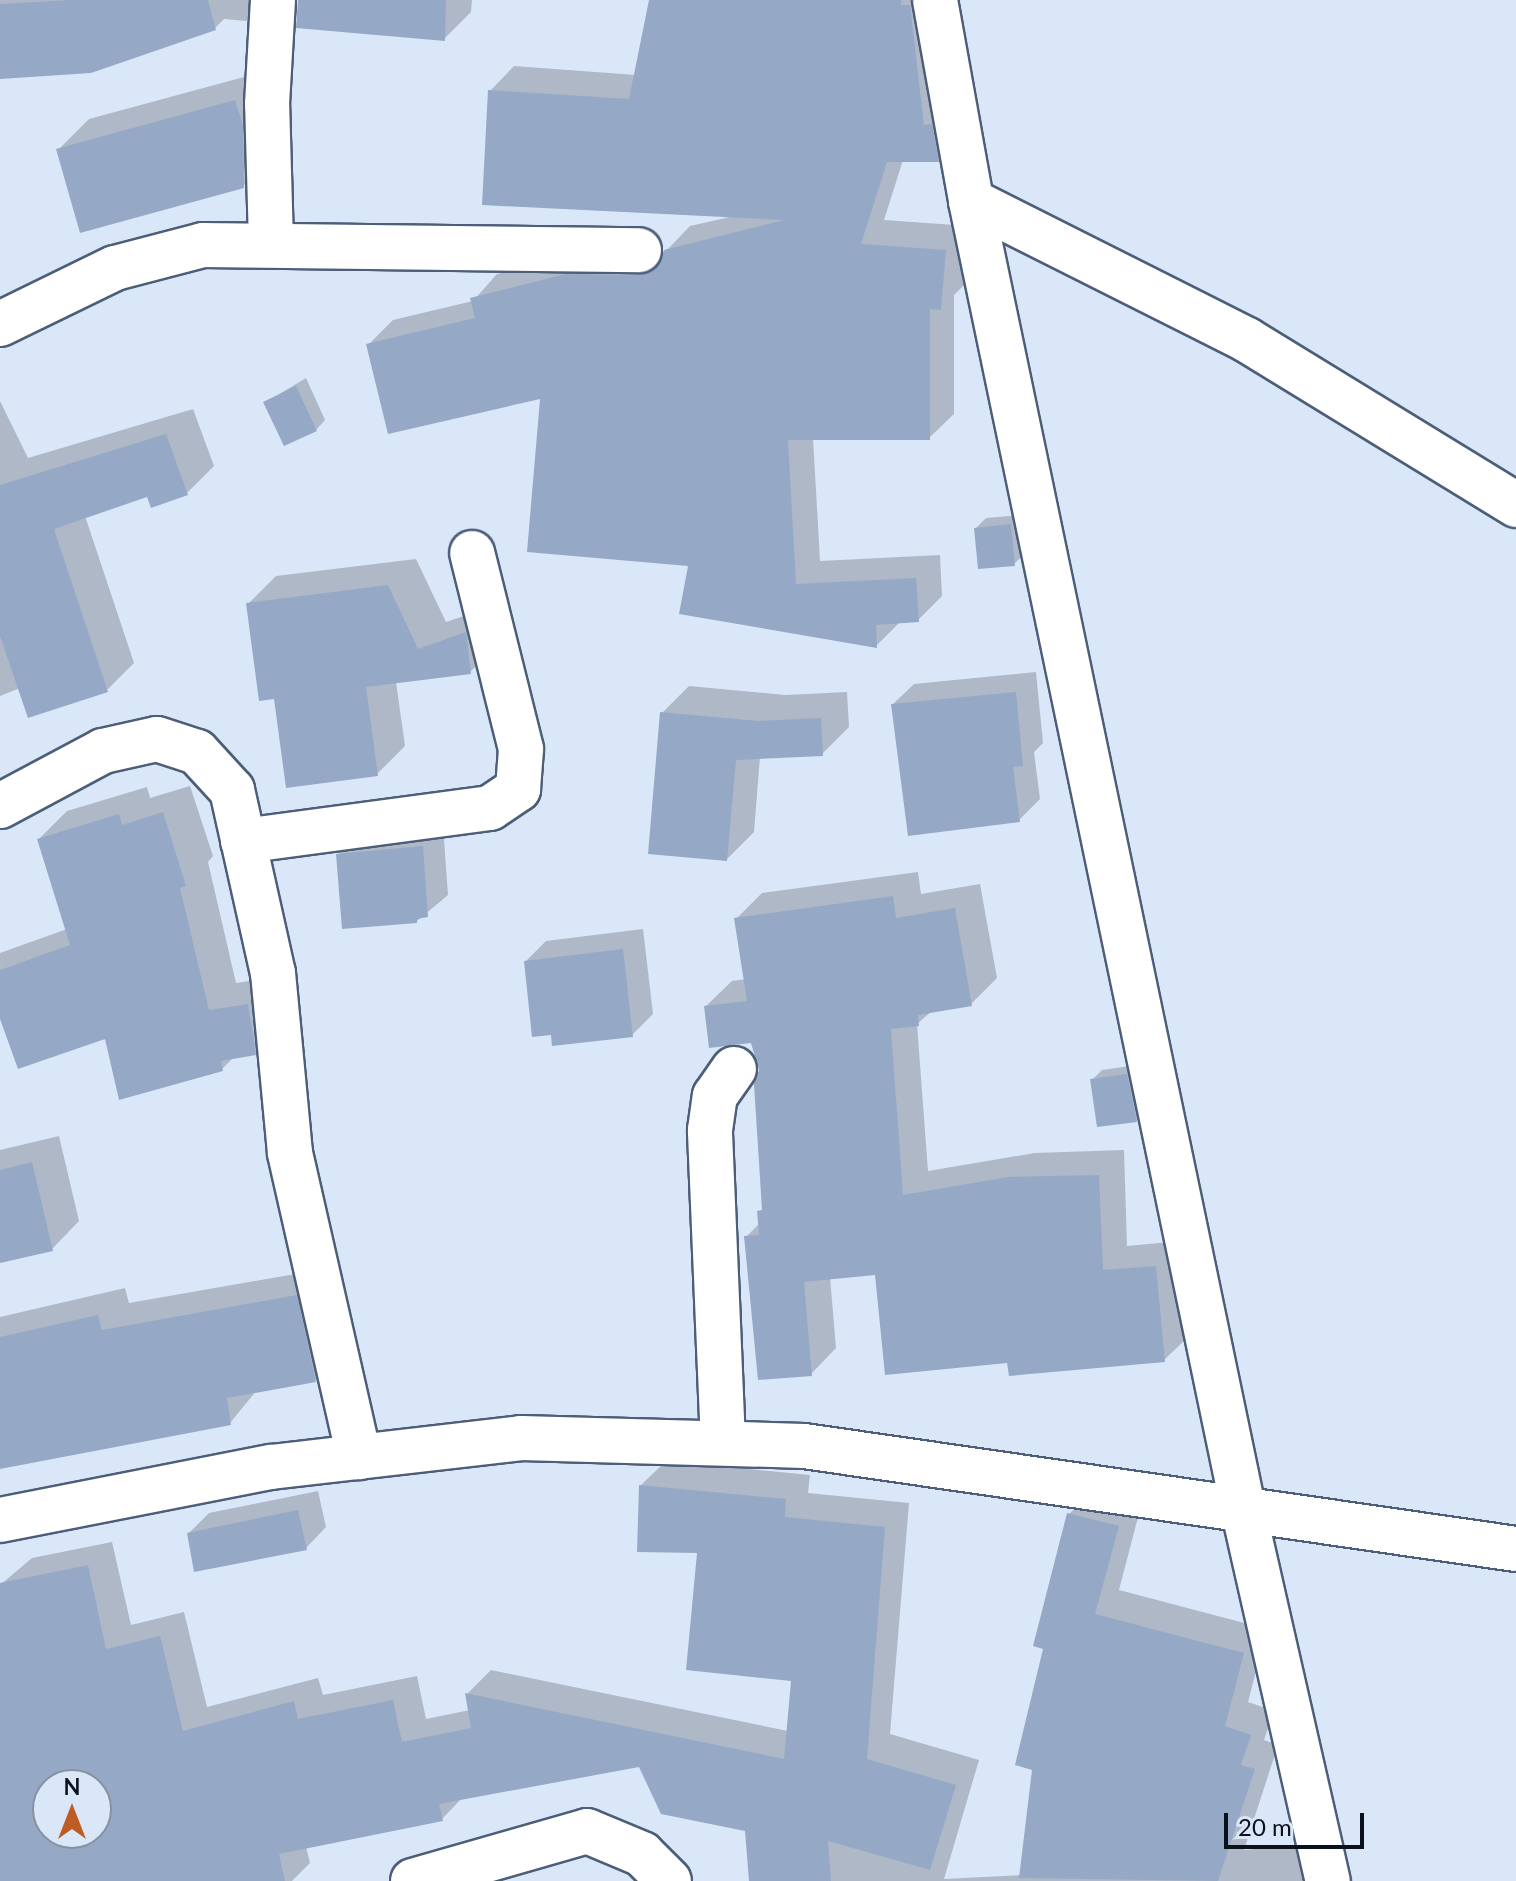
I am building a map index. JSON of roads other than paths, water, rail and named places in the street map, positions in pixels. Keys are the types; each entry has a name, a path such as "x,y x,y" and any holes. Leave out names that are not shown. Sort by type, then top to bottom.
{"street":[{"path":"271,243 267,104 273,0"},
{"path":"935,0 971,201 1243,1508 1328,1881"},
{"path":"971,201 1247,340 1516,505"},
{"path":"0,324 115,268 203,245 271,243 639,250"},
{"path":"243,841 490,808 518,789 521,749 472,553"},
{"path":"0,806 103,751 157,739 197,752 232,790 273,973 290,1153 359,1457"},
{"path":"723,1443 710,1130 715,1096 734,1069"},
{"path":"0,1520 271,1467 521,1438 804,1446 1516,1549"},
{"path":"413,1881 587,1831 642,1854 669,1881"}]}
